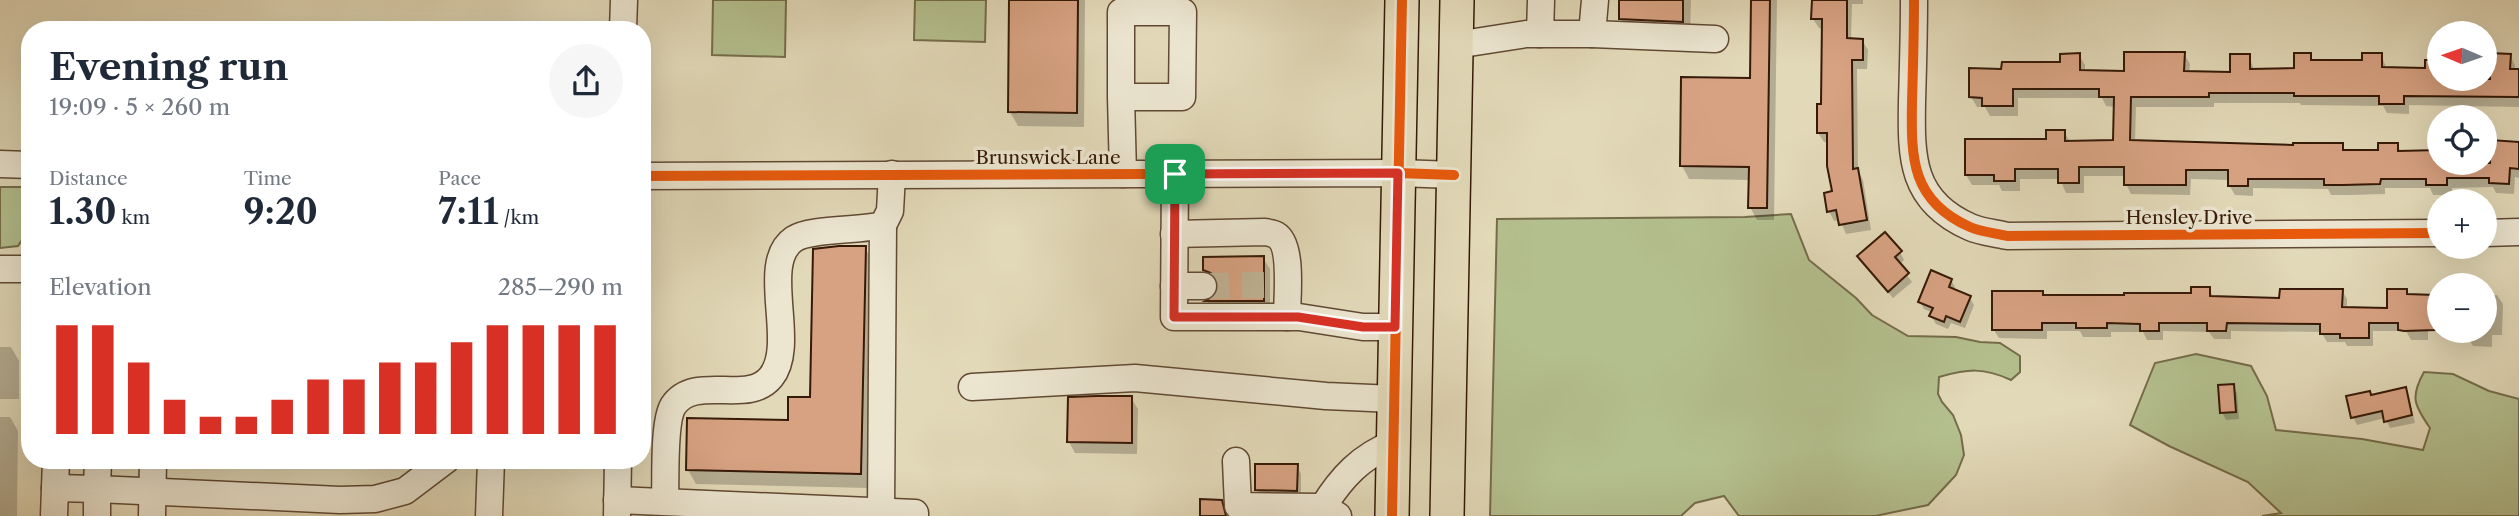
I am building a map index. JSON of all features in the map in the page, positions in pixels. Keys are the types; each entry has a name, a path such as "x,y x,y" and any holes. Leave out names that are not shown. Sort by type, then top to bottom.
{"main road":[{"path":"1392,516 1402,0"},
{"path":"1447,516 1457,0"}],"street":[{"path":"623,21 624,0"},
{"path":"1540,34 1541,0"},
{"path":"1592,34 1595,0"},
{"name":"Hensley Drive","path":"1914,0 1912,143 1916,173 1926,192 1945,212 1971,228 2007,236 2427,233"},
{"path":"1456,45 1526,34 1715,39"},
{"path":"1121,97 1123,174"},
{"path":"0,164 21,165"},
{"path":"881,512 883,225 890,211 892,174"},
{"path":"1175,174 1174,317 1287,317 1363,327 1395,327"},
{"name":"Brunswick Lane","path":"651,176 1454,175"},
{"path":"665,502 667,426 673,407 682,398 697,391 755,389 773,376 780,360 779,271 782,251 795,238 883,225"},
{"path":"2497,233 2519,232"},
{"path":"1174,234 1276,234 1284,244 1276,285 1287,317"},
{"path":"0,269 21,269"},
{"path":"1174,286 1203,286"},
{"path":"972,387 1135,377 1326,396 1394,399"},
{"path":"1236,460 1238,506 1331,511 1339,482 1373,451 1393,444"},
{"path":"54,516 56,469"},
{"path":"97,516 98,469"},
{"path":"152,504 153,469"},
{"path":"55,488 97,489 152,504 375,499 405,491 434,469"},
{"path":"489,516 491,469"},
{"path":"618,469 617,508 665,502 915,513 915,516"}],"green space":[{"path":"713,0 786,0 785,57 712,55"},
{"path":"915,0 986,0 985,42 914,40"},
{"path":"0,187 21,187 21,242 18,246 0,248"},
{"path":"1791,214 1809,260 1856,298 1872,315 1908,336 1956,337 2000,343 2020,356 2020,372 2011,380 1992,373 1975,371 1939,377 1938,394 1953,415 1961,435 1964,455 1956,475 1928,505 1875,516 1739,516 1724,496 1695,503 1681,516 1490,516 1497,219 1745,217"},
{"path":"2196,354 2251,366 2267,396 2276,430 2362,439 2423,450 2430,428 2417,407 2416,395 2424,372 2453,374 2489,391 2519,399 2519,516 2262,516 2281,513 2248,482 2130,425 2155,363"}],"building":[{"path":"1009,0 1078,0 1077,113 1008,112"},
{"path":"1619,0 1683,0 1683,22 1619,19"},
{"path":"1751,0 1770,0 1767,208 1748,208 1749,167 1680,166 1681,77 1750,78"},
{"path":"1812,0 1847,0 1847,38 1863,39 1863,60 1852,60 1853,169 1858,168 1867,220 1839,225 1836,210 1827,212 1824,193 1832,191 1827,166 1827,133 1817,133 1817,104 1821,104 1822,19 1811,19"},
{"path":"2124,52 2185,52 2184,71 2230,72 2230,54 2250,54 2250,69 2294,68 2294,53 2311,53 2311,60 2362,60 2362,53 2382,53 2382,67 2425,68 2427,60 2427,91 2497,91 2497,53 2511,54 2510,69 2519,69 2519,97 2404,96 2404,104 2379,104 2379,96 2294,96 2294,93 2131,97 2130,140 2293,145 2343,143 2343,150 2378,150 2378,143 2398,143 2398,151 2427,150 2427,175 2497,175 2497,140 2519,142 2519,169 2510,168 2509,184 2489,183 2489,178 2447,178 2447,185 2426,185 2426,179 2381,179 2380,184 2324,185 2324,179 2248,179 2248,186 2228,186 2228,170 2186,170 2186,185 2124,185 2124,167 2079,167 2079,183 2058,183 2058,169 2015,169 2015,181 1994,181 1994,175 1965,175 1965,139 2046,139 2046,130 2065,130 2065,141 2113,140 2114,97 2099,97 2099,89 2013,89 2013,106 1982,106 1982,98 1969,97 1969,68 2001,69 2002,62 2060,62 2060,54 2080,53 2080,70 2124,71"},
{"path":"1885,232 1902,251 1895,257 1909,273 1888,292 1857,256"},
{"path":"866,246 861,474 686,470 687,418 788,420 788,397 810,397 813,249"},
{"path":"1264,256 1264,301 1205,301 1216,294 1219,285 1211,273 1203,270 1203,257"},
{"path":"1931,270 1952,279 1949,287 1971,296 1960,322 1946,316 1944,322 1929,316 1933,308 1918,302"},
{"path":"2191,287 2210,287 2210,296 2279,298 2280,289 2343,289 2342,307 2387,308 2387,289 2407,289 2407,294 2427,295 2427,330 2398,330 2398,323 2369,323 2369,338 2340,338 2340,334 2320,334 2320,324 2227,323 2226,331 2207,331 2207,323 2159,323 2159,331 2140,331 2140,324 2107,323 2107,328 2076,328 2076,323 2042,323 2042,330 1992,330 1992,291 2043,291 2043,295 2191,293"},
{"path":"2234,384 2236,412 2220,413 2218,385"},
{"path":"2406,387 2412,415 2384,422 2382,411 2351,418 2346,396 2370,391 2371,395"},
{"path":"1132,396 1132,443 1067,442 1068,397"},
{"path":"1255,464 1298,464 1297,491 1255,490"},
{"path":"1200,499 1222,500 1226,516 1200,516"}],"tunnel":[{"path":"1203,286 1264,285"}],"cycle path":[{"path":"1392,516 1402,0"},
{"path":"1914,0 1912,141 1918,176 1925,191 1936,204 1970,227 2007,236 2427,233"},
{"path":"651,176 1454,175"}],"route":[{"path":"1398,173 1395,327 1363,327 1298,317 1174,317 1175,174 1398,173"}]}
